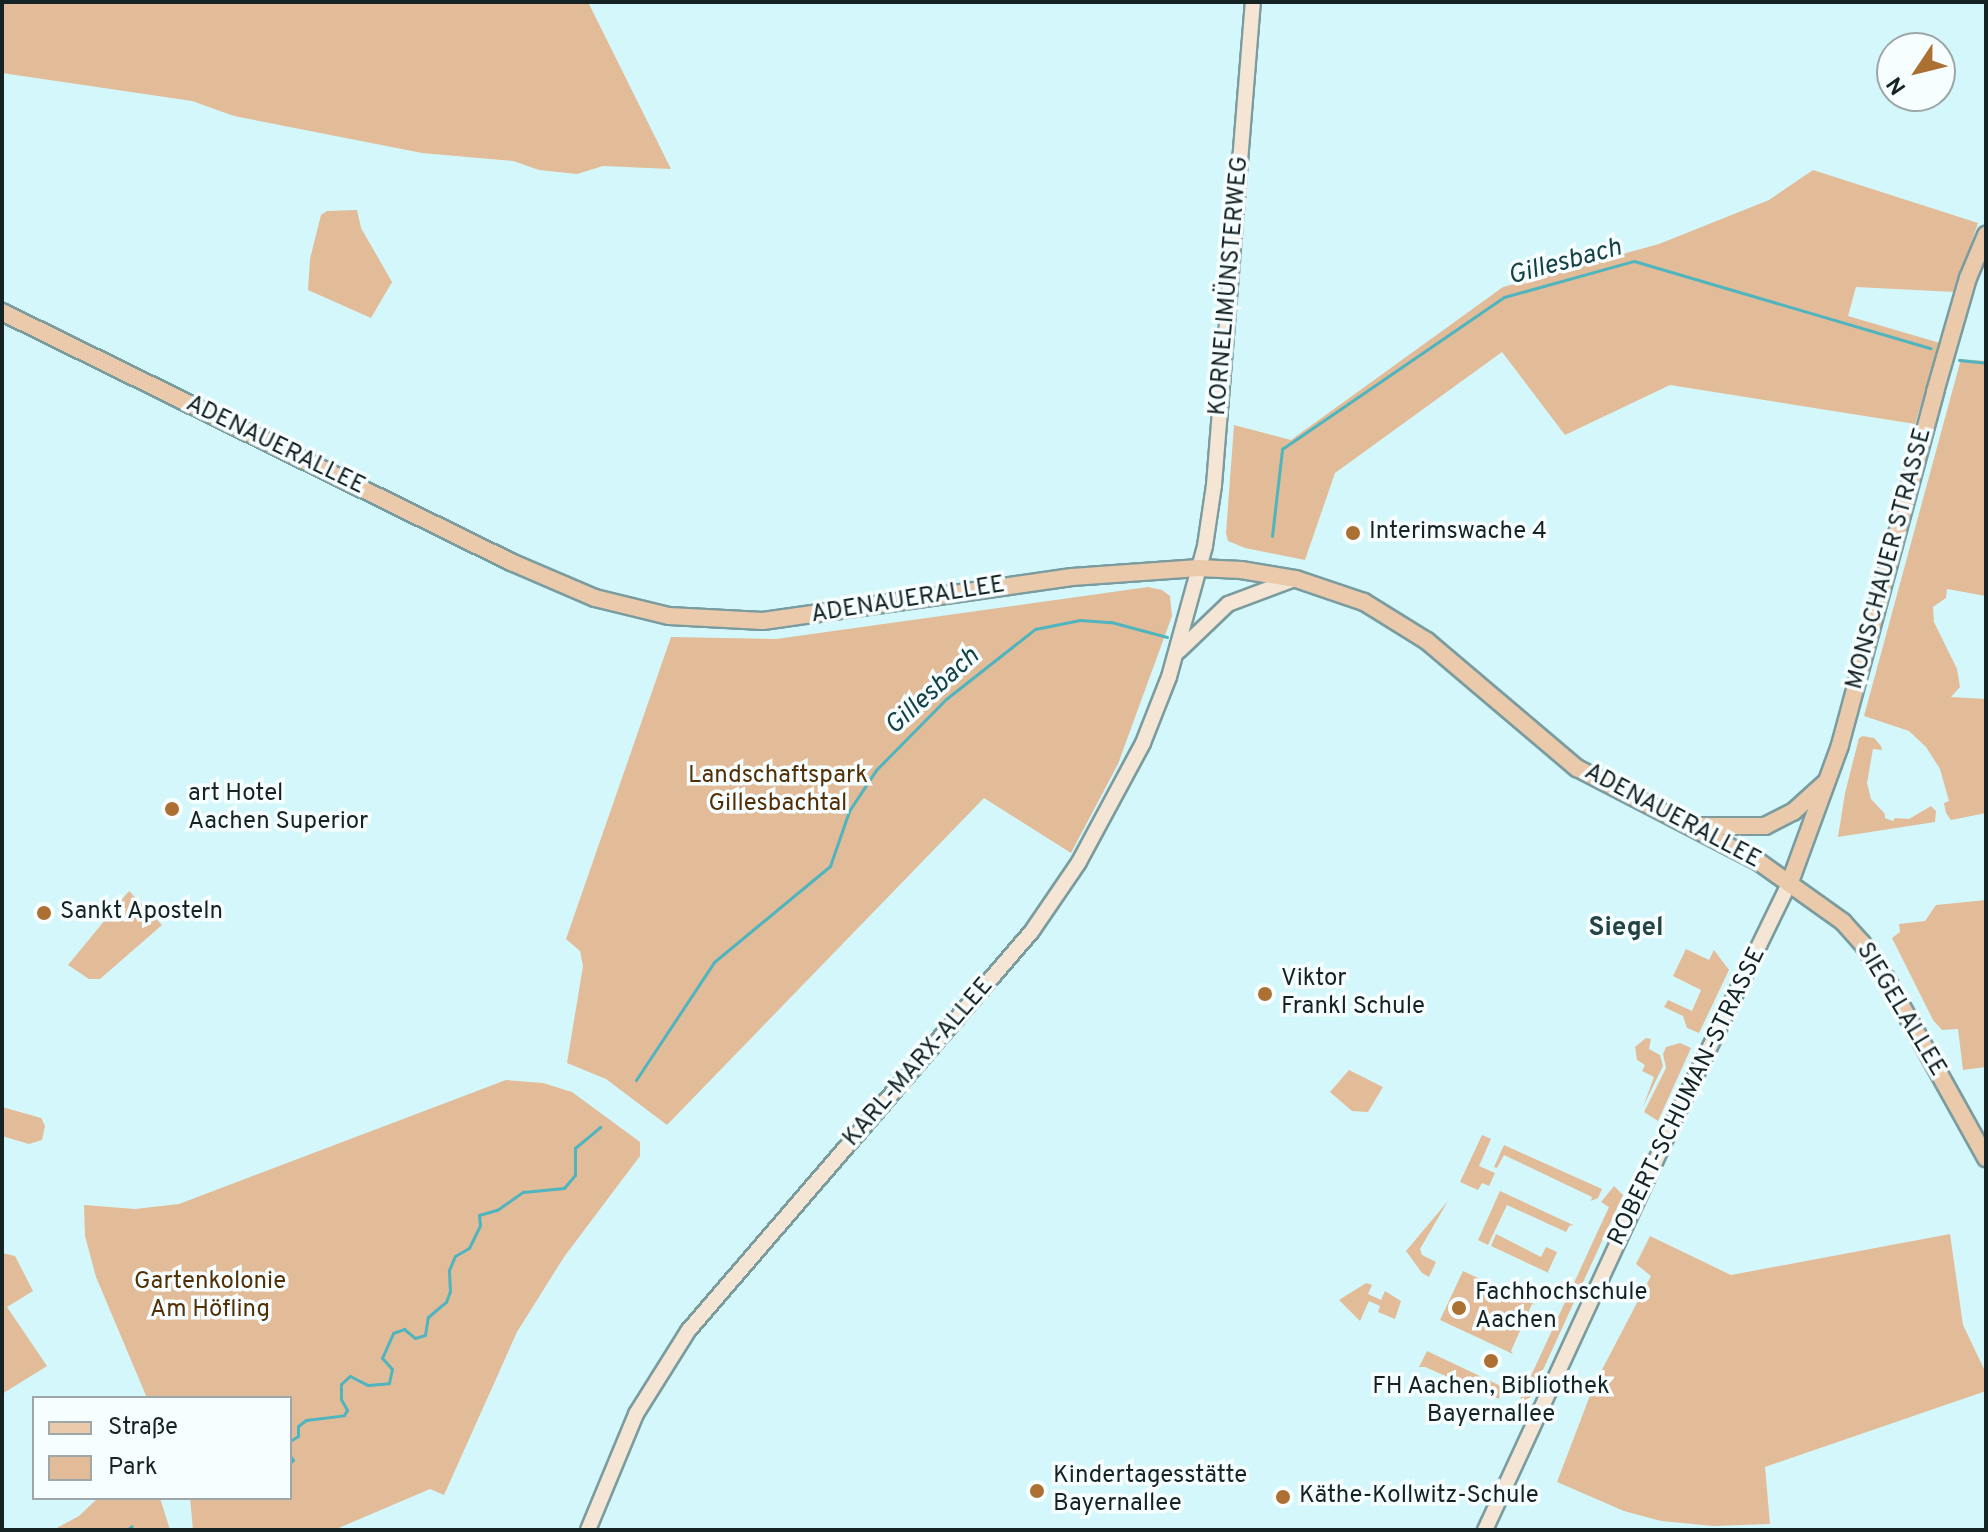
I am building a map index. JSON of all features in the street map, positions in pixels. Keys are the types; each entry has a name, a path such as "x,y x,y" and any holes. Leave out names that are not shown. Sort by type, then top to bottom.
{"main road":[{"name":"MONSCHAUER STRASSE","path":"1790,882 1828,779 1968,278 1986,235"},
{"name":"ADENAUERALLEE","path":"2,312 511,562 595,598 654,613 702,620 763,621 1072,577 1199,568 1241,570 1296,579 1364,602 1398,620 1577,768 1759,862 1790,882"},
{"path":"1686,825 1765,826 1793,812 1828,779"},
{"name":"SIEGELALLEE","path":"1790,882 1843,922 1865,947 1986,1158"}],"street":[{"name":"KORNELIMÜNSTERWEG","path":"1199,568 1214,485 1253,2"},
{"name":"KARL-MARX-ALLEE","path":"588,1530 636,1414 688,1331 987,986 1032,931 1079,862 1143,743 1176,654 1199,568"},
{"path":"1176,654 1228,604 1269,586 1296,579"},
{"name":"ROBERT-SCHUMAN-STRASSE","path":"1485,1530 1653,1167 1790,882"}],"green space":[{"path":"2,2 588,2 671,169 603,166 577,174 539,170 513,161 422,153 234,116 192,101 2,73"},
{"path":"1813,170 1978,223 1955,292 1856,287 1848,316 1940,343 1915,424 1670,385 1565,435 1502,352 1335,473 1305,560 1245,548 1228,541 1226,533 1234,425 1291,440 1503,287 1659,244 1769,200"},
{"path":"357,210 361,228 392,282 371,318 308,290 310,259 321,215 327,211"},
{"path":"1961,359 1986,361 1986,596 1947,589 1946,598 1933,607 1934,622 1957,669 1960,687 1951,697 1986,699 1986,813 1951,820 1946,813 1944,803 1949,801 1940,769 1926,747 1909,731 1864,716"},
{"name":"Landschaftspark Gillesbachtal","path":"1148,587 1162,590 1170,596 1172,616 1118,764 1071,853 984,798 667,1125 606,1079 567,1063 583,966 580,951 566,939 671,637 776,639"},
{"path":"1859,738 1874,738 1881,746 1882,750 1873,749 1867,783 1871,799 1885,818 1893,821 1895,818 1909,819 1931,806 1936,811 1935,822 1838,837 1845,793"},
{"path":"129,891 162,925 100,979 89,979 68,965"},
{"path":"1986,900 1986,1067 1963,1070 1958,1029 1942,1030 1933,1020 1892,938 1900,932 1899,924 1925,921 1936,905"},
{"path":"1686,949 1709,960 1714,950 1729,970 1699,1033 1687,1028 1683,1016 1664,1007 1668,1000 1692,1011 1701,990 1673,976"},
{"path":"1646,1038 1651,1039 1649,1049 1660,1055 1663,1066 1643,1107 1654,1077 1642,1071 1645,1065 1637,1060 1635,1047"},
{"path":"1680,1043 1691,1048 1658,1121 1644,1112 1666,1068 1663,1054 1666,1047"},
{"path":"1349,1070 1383,1087 1368,1112 1352,1111 1330,1092"},
{"name":"Gartenkolonie Am Höfling","path":"506,1080 543,1083 572,1092 640,1142 640,1156 564,1257 517,1332 444,1495 430,1489 334,1530 193,1530 190,1500 292,1500 292,1396 146,1396 96,1277 85,1236 84,1205 135,1209 179,1204"},
{"path":"2,1107 41,1118 45,1126 42,1140 29,1144 2,1136"},
{"path":"1482,1135 1491,1139 1479,1166 1495,1173 1489,1186 1482,1183 1478,1190 1460,1182"},
{"path":"1504,1145 1602,1189 1598,1198 1591,1201 1592,1197 1504,1155 1497,1168 1494,1167"},
{"path":"1614,1186 1623,1195 1522,1416 1518,1414 1521,1406 1518,1404 1609,1207 1601,1202"},
{"path":"1500,1191 1573,1226 1570,1225 1566,1232 1507,1205 1488,1245 1478,1240"},
{"path":"1448,1201 1420,1249 1422,1255 1436,1262 1429,1277 1422,1273 1406,1251"},
{"path":"1496,1234 1541,1257 1546,1247 1557,1252 1548,1272 1551,1274 1491,1246"},
{"path":"1950,1234 1963,1325 1986,1373 1986,1391 1765,1467 1770,1524 1714,1526 1661,1521 1624,1511 1557,1482 1594,1385 1651,1276 1636,1264 1650,1236 1731,1275"},
{"path":"2,1253 15,1256 33,1291 7,1307 47,1366 2,1394"},
{"path":"1463,1271 1536,1305 1532,1304 1511,1351 1513,1354 1440,1320"},
{"path":"1366,1283 1372,1285 1368,1294 1381,1300 1385,1291 1401,1301 1395,1319 1378,1312 1380,1306 1369,1301 1360,1321 1339,1300"},
{"path":"1427,1351 1503,1387 1499,1399 1419,1367"},
{"path":"96,1500 161,1500 170,1530 53,1530 79,1516"}],"waterway":[{"name":"Gillesbach","path":"1272,536 1282,449 1504,297 1634,261 1930,348"},
{"name":"Gillesbach","path":"1959,360 1986,363"},
{"name":"Gillesbach","path":"636,1080 714,962 830,866 849,811 876,770 946,699 1035,629 1080,620 1111,622 1167,637"},
{"name":"Gillesbach","path":"292,1440 298,1436 298,1426 306,1420 344,1415 347,1410 341,1399 341,1384 350,1376 368,1385 389,1383 392,1369 382,1358 393,1333 404,1329 415,1338 425,1335 428,1317 446,1302 450,1291 449,1270 455,1256 469,1248 480,1225 479,1215 497,1210 523,1192 564,1188 575,1175 575,1148 600,1127"},
{"name":"Gillesbach","path":"127,1530 132,1526"}],"place":[{"name":"Interimswache 4","path":"1353,533"},
{"name":"art Hotel Aachen Superior","path":"172,809"},
{"name":"Sankt Aposteln","path":"44,913"},
{"name":"Viktor Frankl Schule","path":"1265,994"},
{"name":"Fachhochschule Aachen","path":"1459,1308"},
{"name":"FH Aachen, Bibliothek Bayernallee","path":"1491,1361"},
{"name":"Kindertagesstätte Bayernallee","path":"1037,1491"},
{"name":"Käthe-Kollwitz-Schule","path":"1283,1497"}],"district":[{"name":"Siegel","path":"1626,929"}]}
